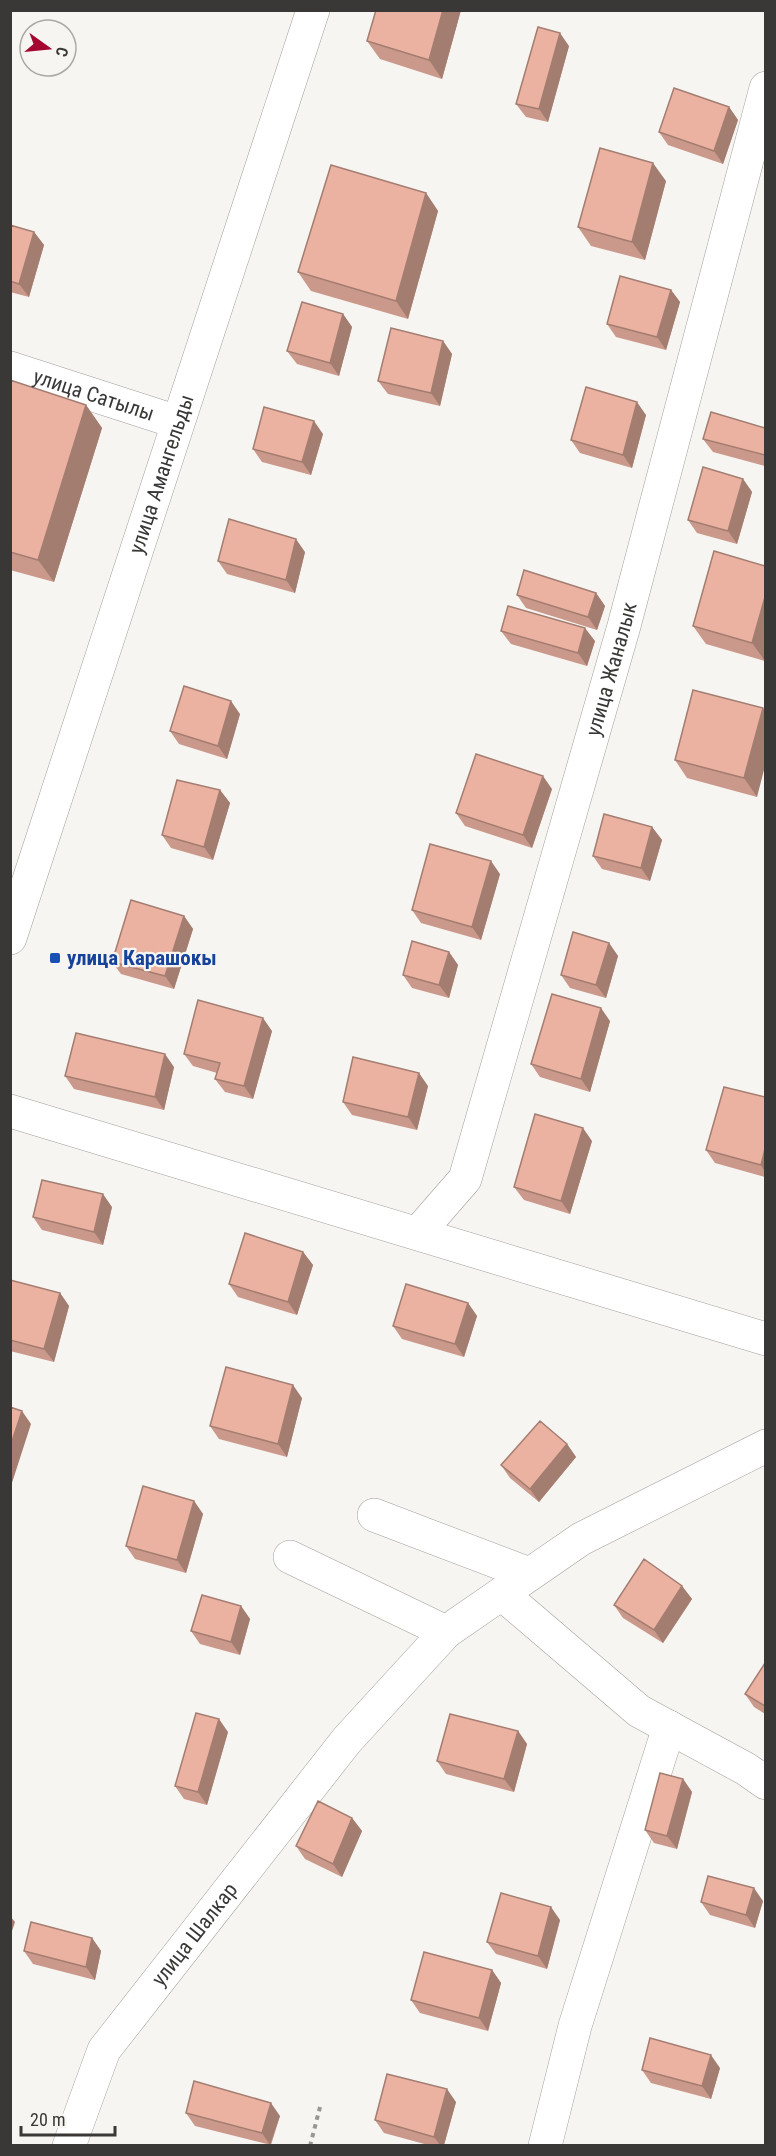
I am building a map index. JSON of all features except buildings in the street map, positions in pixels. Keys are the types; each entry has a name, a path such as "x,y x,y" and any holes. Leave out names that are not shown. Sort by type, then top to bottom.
{"street":[{"name":"улица Амангельды","path":"10,938 23,859 177,422 313,10"},
{"name":"улица Жаналык","path":"418,1233 465,1179 624,626 765,88"},
{"name":"улица Сатылы","path":"10,368 177,422"},
{"path":"10,1112 765,1339"},
{"name":"улица Шалкар","path":"69,2145 104,2050 347,1740 446,1632 581,1539 765,1446"},
{"path":"374,1515 529,1574"},
{"path":"290,1557 446,1632"},
{"path":"502,1594 639,1711 746,1769 765,1783"},
{"path":"544,2145 575,2026 669,1727"}],"path":[{"path":"310,2145 320,2107"}],"place":[{"name":"улица Карашокы","path":"55,958"}]}
